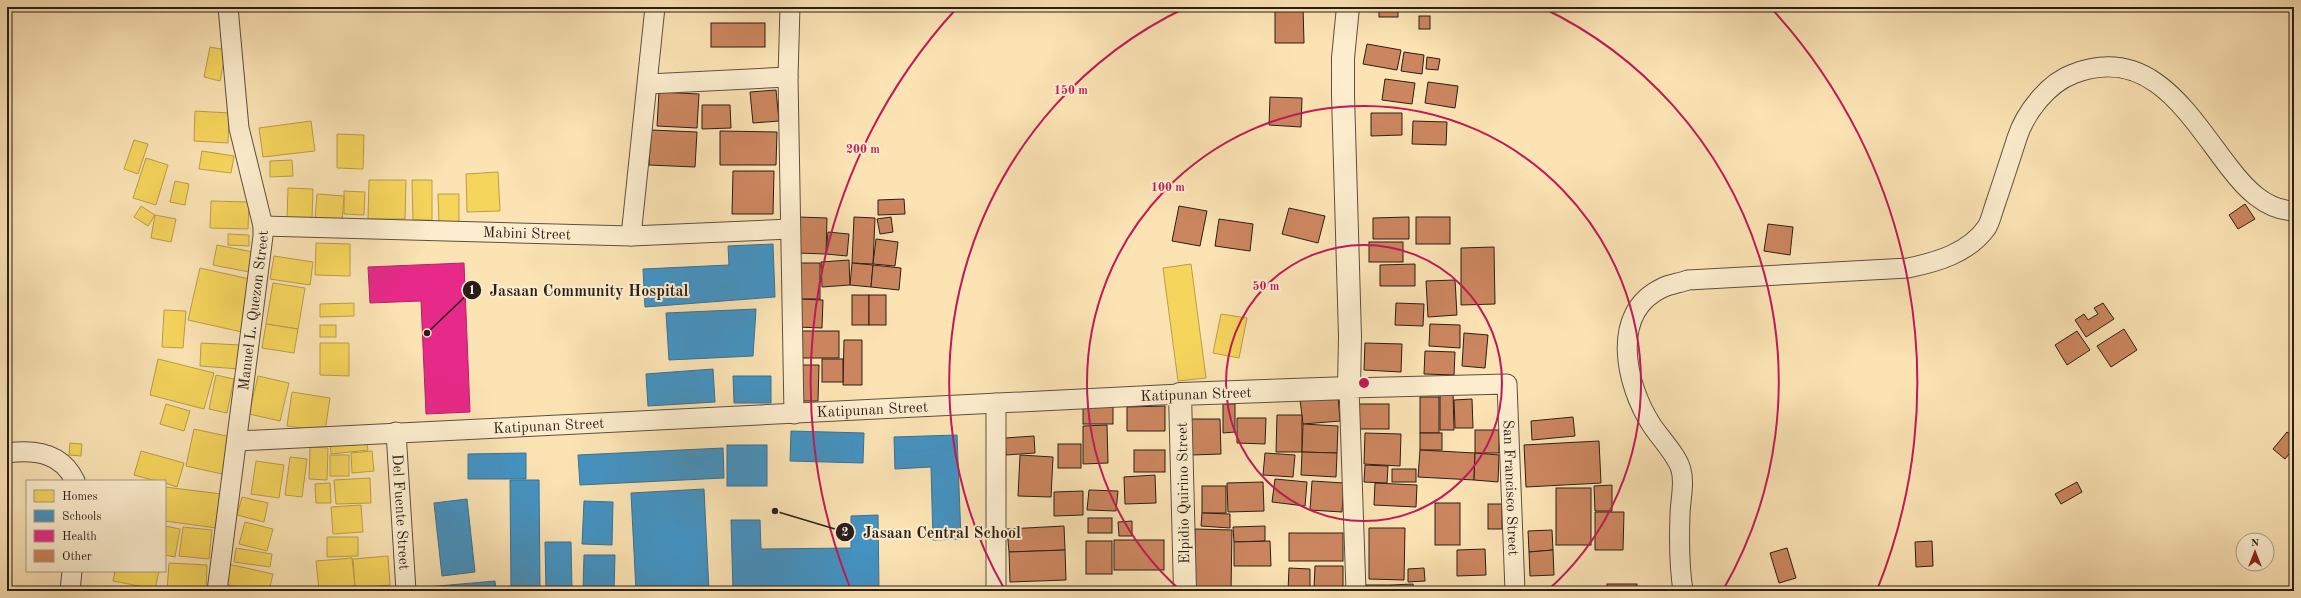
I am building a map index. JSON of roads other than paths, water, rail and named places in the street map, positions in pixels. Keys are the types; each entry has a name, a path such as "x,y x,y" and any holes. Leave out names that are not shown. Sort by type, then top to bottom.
{"street":[{"name":"Manuel L. Quezon Street","path":"217,591 263,226 238,128 228,7"},
{"path":"632,236 655,7"},
{"path":"790,7 788,77 794,414"},
{"path":"1348,7 1343,58 1343,96 1350,336 1349,388 1356,591"},
{"path":"1683,591 1678,549 1681,470 1650,423 1637,398 1630,378 1626,353 1628,334 1634,314 1646,300 1662,288 1688,280 1908,268 1935,263 1960,251 1976,239 1988,226 2019,132 2032,109 2049,90 2066,76 2091,67 2114,66 2139,71 2158,84 2185,110 2241,183 2255,197 2270,205 2294,211"},
{"path":"648,84 788,77"},
{"name":"Mabini Street","path":"263,226 632,236 790,228"},
{"name":"Katipunan Street","path":"237,441 1180,394 1507,384"},
{"name":"San Francisco Street","path":"1507,384 1515,591"},
{"name":"Elpidio Quirino Street","path":"1180,394 1185,591"},
{"path":"996,404 996,591"},
{"name":"Del Fuente Street","path":"396,432 406,591"},
{"path":"7,453 34,451 48,454 60,461 70,471 74,480"},
{"path":"70,591 72,572"}],"place":[{"name":"Jasaan Community Hospital","path":"427,333"},
{"name":"Jasaan Central School","path":"775,511"}]}
